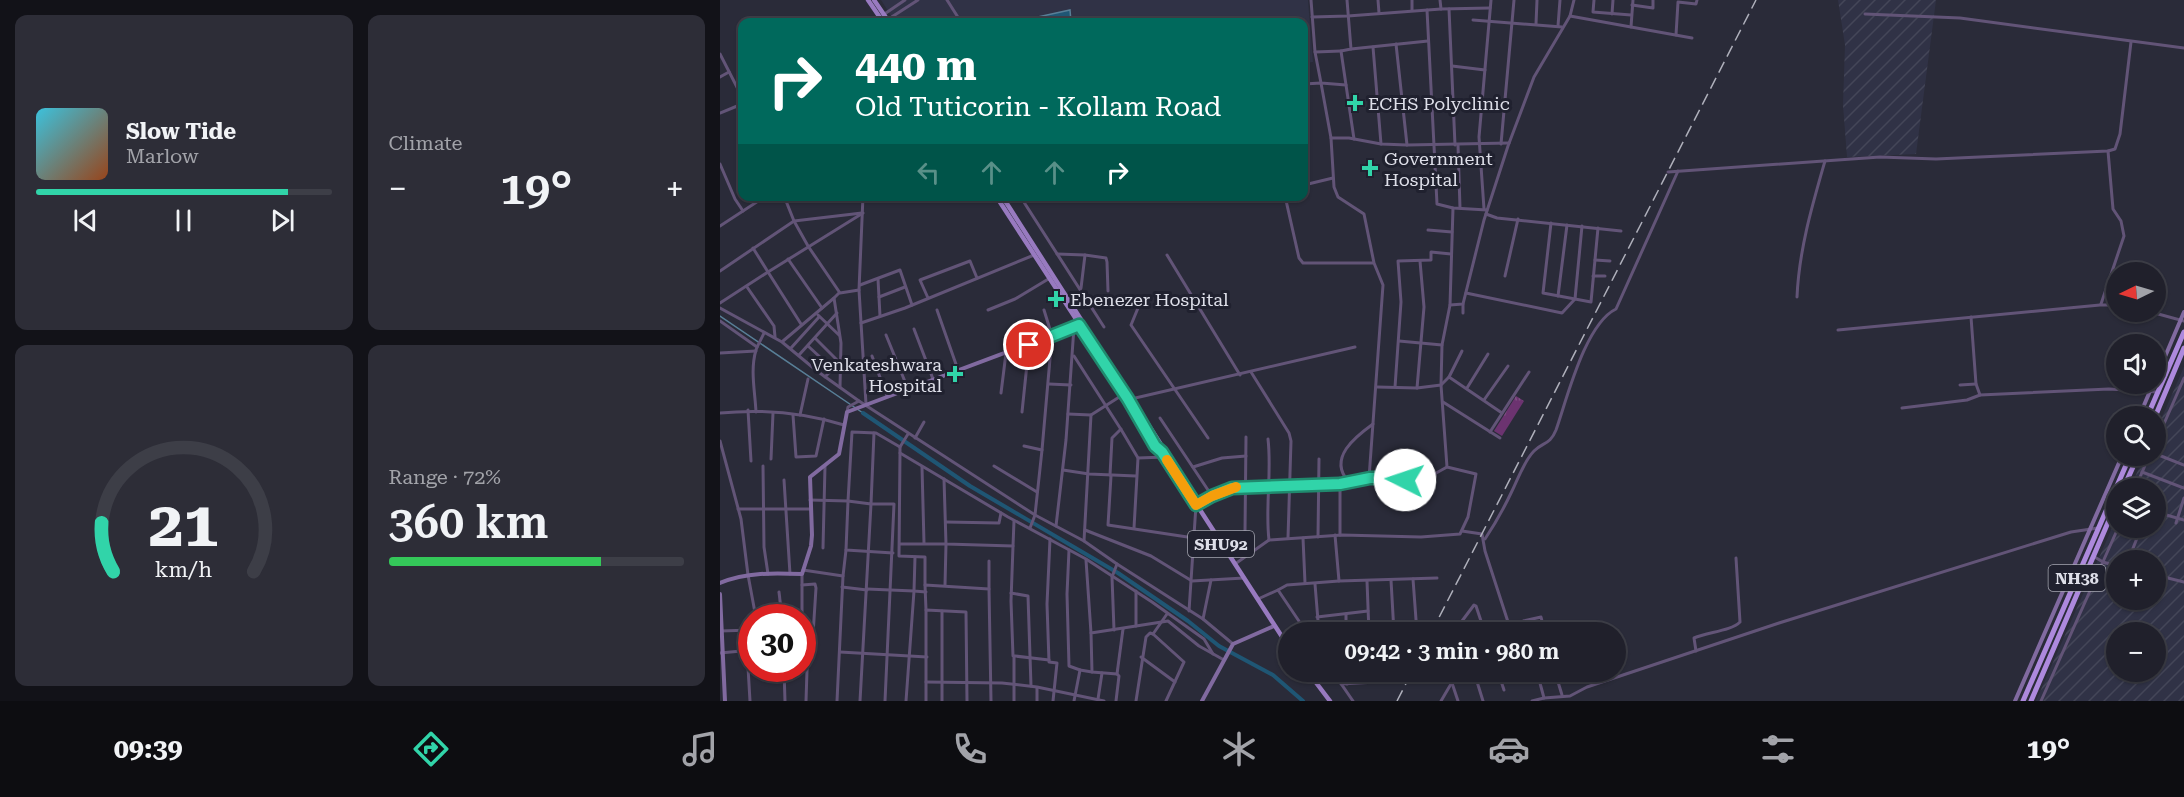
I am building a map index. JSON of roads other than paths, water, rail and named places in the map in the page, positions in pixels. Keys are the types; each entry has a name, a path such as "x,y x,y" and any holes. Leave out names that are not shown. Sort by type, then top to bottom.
{"highway":[{"path":"2166,374 2184,332"},
{"path":"2160,406 2184,348"},
{"name":"NH38","path":"2023,701 2126,466"},
{"name":"NH38","path":"2031,701 2106,528"}],"main road":[{"path":"868,0 883,18"},
{"path":"874,0 884,18"},
{"name":"SHU92","path":"999,201 1051,277 1077,326 1124,394 1155,446 1164,454 1278,632"},
{"path":"1005,201 1051,277 1067,296 1160,443 1164,454"},
{"path":"1316,682 1330,701"}],"street":[{"path":"883,15 905,0"},
{"path":"892,18 918,0"},
{"path":"947,0 958,18"},
{"path":"1311,0 1315,52 1331,138 1333,178 1338,197 1364,214 1374,263 1383,285 1370,478"},
{"path":"1347,0 1351,49"},
{"path":"1378,0 1379,14"},
{"path":"1412,0 1412,10"},
{"path":"1440,0 1441,9"},
{"path":"1486,211 1479,144 1491,0"},
{"path":"1501,144 1514,0"},
{"path":"1536,24 1537,0"},
{"path":"1560,0 1560,26"},
{"path":"1463,313 1463,304 1486,211 1509,143 1534,77 1560,26 1569,16 1574,0"},
{"path":"1594,0 1593,12 1631,15"},
{"path":"1612,14 1613,0"},
{"path":"1630,27 1632,0"},
{"path":"1632,6 1653,8 1653,0"},
{"path":"1676,35 1677,2 1696,4 1697,0"},
{"path":"1312,17 1412,10 1490,8"},
{"path":"1449,9 1460,208"},
{"path":"1427,10 1437,204 1486,211 1497,218 1621,231"},
{"path":"1865,14 1960,18 2184,48"},
{"path":"1569,16 1692,38"},
{"path":"1473,20 1560,26"},
{"path":"1315,52 1428,41"},
{"path":"1668,172 1880,157 1936,159 2109,152 2115,149 2120,134 2131,42"},
{"path":"1396,45 1407,145"},
{"path":"1373,47 1381,144"},
{"path":"1341,51 1354,139"},
{"path":"720,54 738,89"},
{"path":"1452,66 1485,70"},
{"path":"720,77 730,72"},
{"path":"1308,84 1346,85"},
{"path":"720,112 738,105"},
{"path":"1331,138 1407,145 1509,143"},
{"path":"2100,305 2124,236 2121,221 2113,209 2109,152"},
{"path":"1797,297 1802,246 1825,161"},
{"path":"720,164 735,199 743,211"},
{"path":"1508,622 1485,551 1485,539 1534,450 1549,442 1555,432 1575,371 1597,327 1606,314 1616,309 1678,171"},
{"path":"1308,184 1333,178"},
{"path":"720,226 758,201"},
{"path":"786,201 808,246 840,293"},
{"path":"862,201 859,290 866,404"},
{"path":"1023,201 1104,327"},
{"path":"1286,201 1299,258 1303,262 1374,263"},
{"path":"1447,467 1441,385 1442,345 1450,305 1453,208"},
{"path":"720,271 794,221 863,213"},
{"path":"720,303 863,213"},
{"path":"1505,276 1518,219"},
{"path":"1551,223 1543,293 1591,302 1598,228"},
{"path":"1558,296 1567,225"},
{"path":"1466,293 1562,313 1575,299 1582,226"},
{"path":"1428,230 1452,232"},
{"path":"753,248 801,324"},
{"path":"1395,387 1401,302 1398,261 1431,260 1431,252 1451,254"},
{"path":"1057,254 1106,258 1108,291"},
{"path":"861,323 912,305 1034,255"},
{"path":"1082,291 1085,255"},
{"path":"1167,255 1240,375"},
{"path":"788,259 822,308"},
{"path":"1417,388 1424,307 1420,260"},
{"path":"1595,260 1610,261"},
{"path":"928,298 920,280 969,261 977,278"},
{"path":"860,285 900,270 912,305"},
{"path":"1593,276 1605,276"},
{"path":"988,310 1015,299 1051,277"},
{"path":"878,278 880,316"},
{"path":"747,287 774,326 775,337"},
{"path":"879,297 906,287"},
{"path":"782,342 840,293 859,290"},
{"path":"1067,296 1082,291"},
{"path":"834,298 841,337 840,387"},
{"path":"1450,305 1463,304"},
{"path":"1838,330 2106,305"},
{"path":"720,308 791,348 858,403 866,404 1035,515 1084,541 1136,591 1204,639 1213,654"},
{"path":"1138,308 1131,325 1208,438"},
{"path":"937,310 958,370"},
{"path":"1032,524 1042,450 1052,336 1044,310"},
{"path":"2166,356 2184,312"},
{"path":"815,313 841,337"},
{"path":"799,356 837,313"},
{"path":"791,348 819,316"},
{"path":"2166,316 2182,321"},
{"path":"1971,317 1971,346 1976,384 1980,395"},
{"path":"720,321 758,346"},
{"path":"866,404 1077,326 1056,526"},
{"path":"1022,412 1029,345 1024,328"},
{"path":"914,329 933,380"},
{"path":"756,412 753,380 758,346 764,333"},
{"path":"886,335 908,389"},
{"path":"815,338 840,360"},
{"path":"1399,341 1442,345"},
{"path":"720,353 758,346"},
{"path":"808,346 833,369"},
{"path":"1131,399 1355,347"},
{"path":"1377,387 1417,388 1441,385 1449,377 1462,351"},
{"path":"1001,393 1006,353"},
{"path":"1467,388 1488,354"},
{"path":"1073,355 1138,458 1134,528"},
{"path":"872,356 887,396"},
{"path":"825,377 840,360"},
{"path":"1484,400 1508,366"},
{"path":"1251,372 1290,433 1288,538"},
{"path":"1490,432 1529,372"},
{"path":"1449,377 1502,412"},
{"path":"2166,419 2184,378"},
{"path":"800,416 808,379"},
{"path":"1049,384 1071,385"},
{"path":"1960,385 1976,384"},
{"path":"1902,408 1967,400 1980,395 2106,389"},
{"path":"1068,414 1091,416 1124,394"},
{"path":"1443,402 1500,438"},
{"path":"803,604 802,572 811,546 810,477 839,454 848,410 858,403"},
{"path":"748,410 751,461"},
{"path":"720,413 748,410 793,414 844,425"},
{"path":"771,459 773,413"},
{"path":"793,414 796,457 816,456 824,419"},
{"path":"1084,541 1091,416"},
{"path":"1160,418 1212,496"},
{"path":"915,438 924,422"},
{"path":"1348,481 1342,475 1341,460 1345,448 1355,436 1373,424"},
{"path":"1121,429 1112,438 1108,525 1194,538"},
{"path":"837,701 852,432 873,433 902,443"},
{"path":"860,701 873,433"},
{"path":"908,433 902,443 900,453 899,556 925,557 926,701"},
{"path":"1245,532 1246,437"},
{"path":"1268,440 1269,487 1266,517 1269,540"},
{"path":"720,441 738,509 753,604"},
{"path":"1024,446 1042,450"},
{"path":"900,453 1014,520 1032,524 1050,539 1069,550 1114,570 1189,610 1203,619 1232,646"},
{"path":"1138,458 1164,454"},
{"path":"1193,467 1222,458 1246,456"},
{"path":"2166,458 2184,465"},
{"path":"1318,537 1319,459"},
{"path":"823,548 825,465"},
{"path":"763,466 764,546 768,574"},
{"path":"922,466 924,543"},
{"path":"994,466 1037,492"},
{"path":"2015,701 2118,466"},
{"path":"2140,478 2145,466"},
{"path":"1235,564 1269,540 1337,535 1421,537 1460,534 1468,517 1476,474 1447,467 1429,477 1405,478"},
{"path":"1063,470 1111,476 1136,476"},
{"path":"1393,478 1400,472 1405,478"},
{"path":"2142,472 2184,488"},
{"path":"1189,610 1196,505 1232,488 1245,486 1289,487 1319,483 1340,484 1370,478 1393,478 1399,484 1404,482 1405,478"},
{"path":"944,479 945,585"},
{"path":"784,480 790,574"},
{"path":"1339,581 1337,535 1340,484"},
{"path":"2176,523 2184,498"},
{"path":"810,500 900,504"},
{"path":"885,701 894,504"},
{"path":"738,509 810,508"},
{"path":"946,522 999,523 1001,513"},
{"path":"2166,515 2184,519"},
{"path":"1014,520 1011,593 1014,701"},
{"path":"1532,701 1562,695 1570,696 1587,687 1779,623 2071,532 2098,528"},
{"path":"1085,530 1151,556 1192,581 1244,578"},
{"path":"1462,531 1482,534 1485,539"},
{"path":"1303,538 1305,583"},
{"path":"2041,701 2114,538"},
{"path":"1049,660 1047,604 1050,539"},
{"path":"900,544 1013,546"},
{"path":"846,550 892,553"},
{"path":"1069,550 1067,594 1069,666 1092,672 1116,674"},
{"path":"2094,556 2106,563"},
{"path":"906,701 915,557"},
{"path":"1696,652 1694,638 1707,632 1736,626 1740,622 1736,558"},
{"path":"1086,559 1092,672"},
{"path":"989,561 991,701"},
{"path":"1114,570 1114,630"},
{"path":"720,583 748,575 802,572 843,576"},
{"path":"1257,599 1287,585 1437,578"},
{"path":"2166,578 2184,582"},
{"path":"1413,579 1416,622"},
{"path":"1203,619 1211,580"},
{"path":"1391,580 1393,622"},
{"path":"1368,581 1368,622"},
{"path":"802,585 815,584 816,588 813,635 808,640 806,701"},
{"path":"1315,584 1317,622"},
{"path":"925,585 989,590"},
{"path":"842,587 926,592"},
{"path":"1278,590 1300,622"},
{"path":"1136,591 1136,626"},
{"path":"779,592 780,604"},
{"path":"1011,593 1028,596 1031,686"},
{"path":"720,594 725,701"},
{"path":"1461,622 1473,605 1476,606 1482,622"},
{"path":"926,610 966,612 968,701"},
{"path":"942,611 942,701"},
{"path":"1317,617 1368,611"},
{"path":"1136,701 1146,637 1150,633 1153,634 1167,614"},
{"path":"1346,614 1346,622"},
{"path":"1520,622 1541,617 1542,622"},
{"path":"1091,633 1163,621 1171,623 1199,646 1225,660"},
{"path":"1203,701 1232,646 1274,626"},
{"path":"1116,701 1119,676 1116,674 1123,629"},
{"path":"721,631 738,630"},
{"path":"1153,634 1184,662 1166,701"},
{"path":"722,653 738,651"},
{"path":"840,652 927,657"},
{"path":"1014,656 1057,663 1053,701"},
{"path":"1142,657 1174,682"},
{"path":"1074,701 1080,669"},
{"path":"1097,700 1102,673"},
{"path":"749,682 749,701"},
{"path":"784,682 785,701"},
{"path":"926,682 1013,684 1104,701"},
{"path":"1341,684 1371,682"},
{"path":"1477,682 1483,701"},
{"path":"1501,682 1504,690"},
{"path":"1540,682 1544,698"},
{"path":"1558,682 1562,695"},
{"path":"1441,701 1452,683"},
{"path":"1452,683 1458,701"},
{"path":"1341,684 1353,701"},
{"path":"1037,687 1037,701"}],"water":[{"path":"1070,10 1071,18 1033,18"}],"waterway":[{"path":"720,316 863,413"},
{"path":"863,413 970,486 1118,573 1188,621 1219,646 1273,675 1303,701"}],"railway":[{"path":"1437,622 1756,0"},
{"path":"1397,701 1407,682"}],"place":[{"name":"ECHS Polyclinic","path":"1355,103"},
{"name":"Government Hospital","path":"1370,168"},
{"name":"Ebenezer Hospital","path":"1056,299"},
{"name":"Venkateshwara Hospital","path":"955,374"}]}
